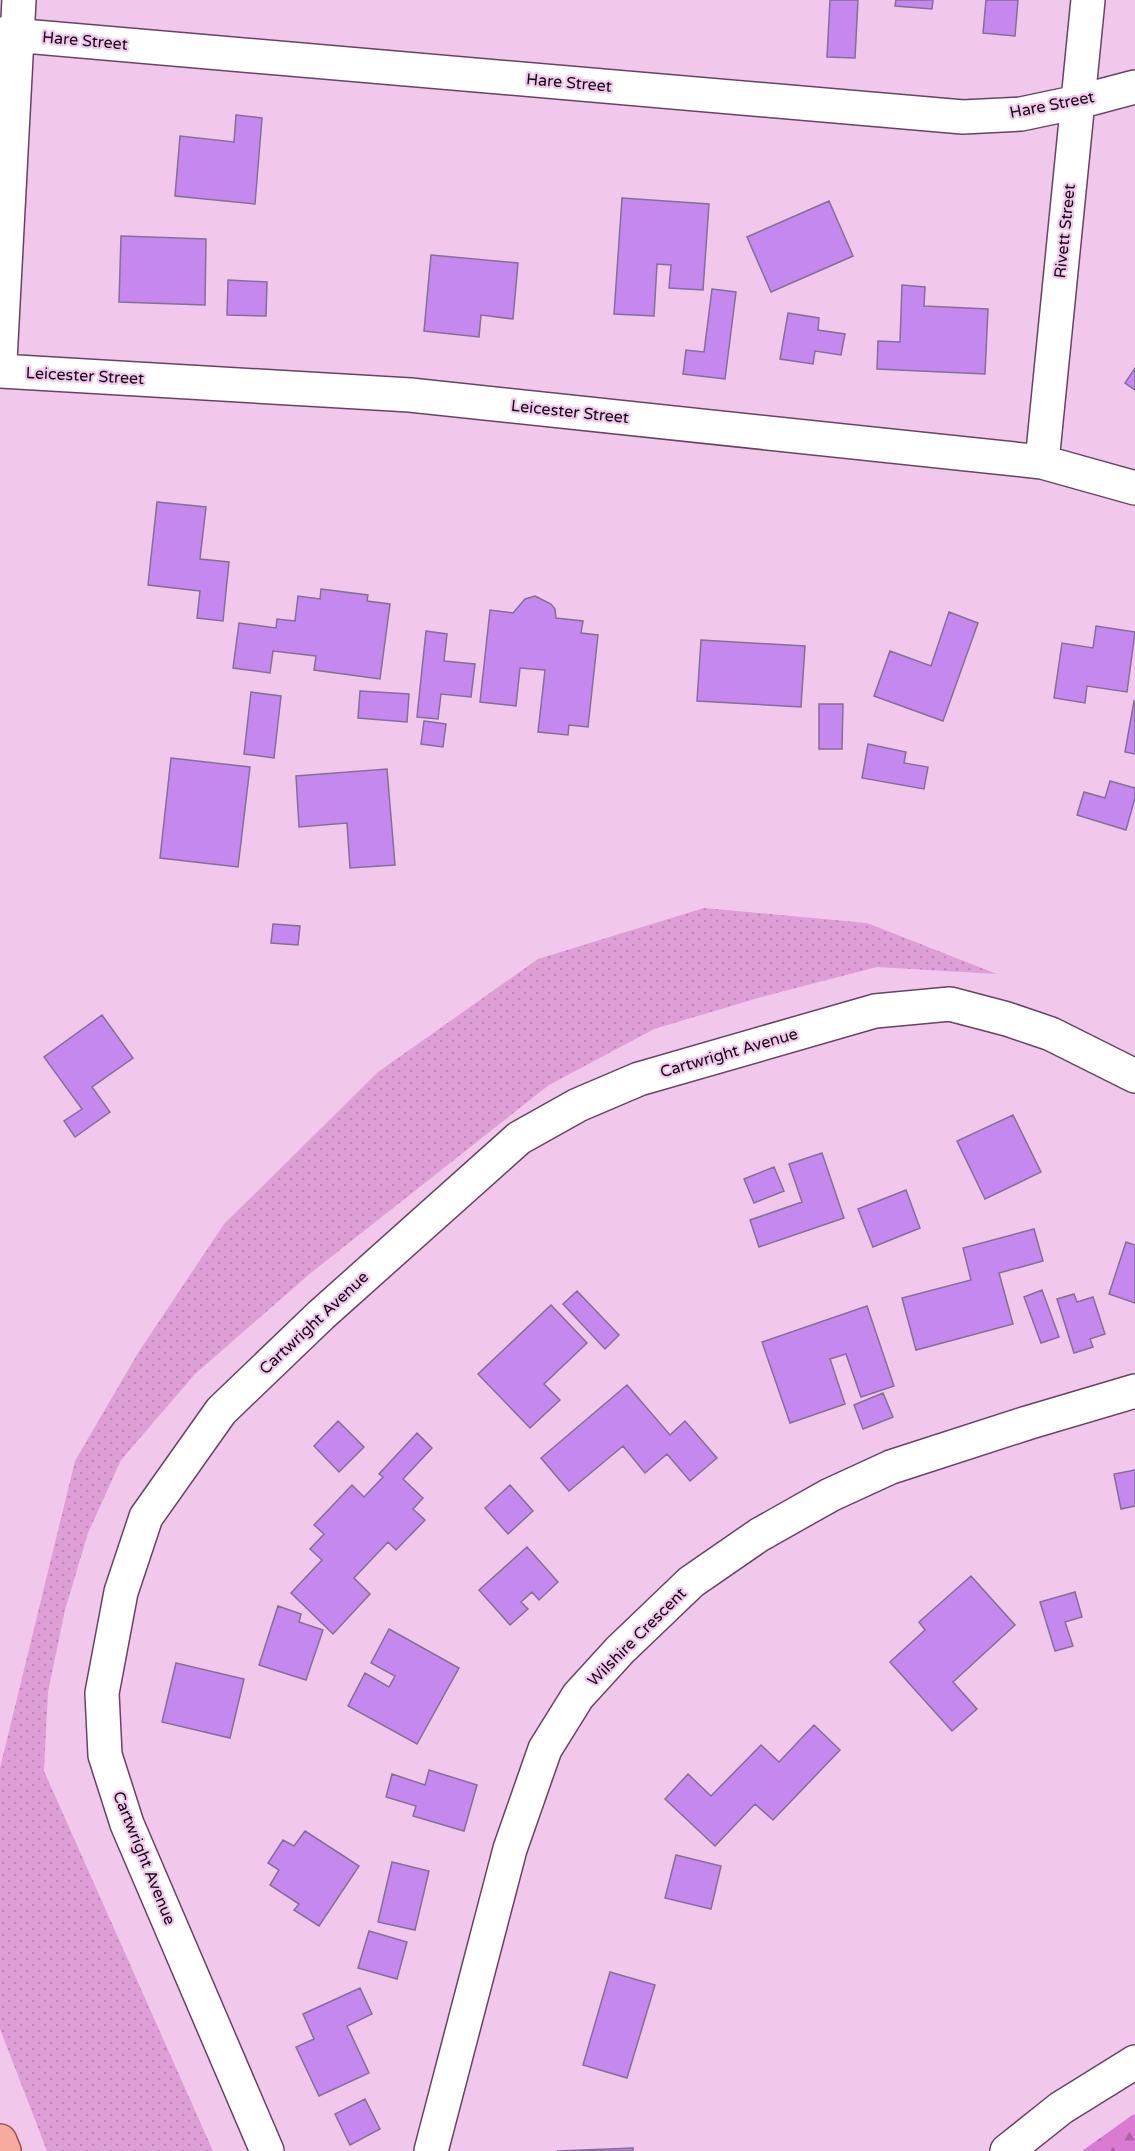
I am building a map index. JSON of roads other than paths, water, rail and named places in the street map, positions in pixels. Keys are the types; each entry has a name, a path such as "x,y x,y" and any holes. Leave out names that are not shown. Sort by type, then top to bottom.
{"main road":[{"path":"0,2141 4,2151"}],"street":[{"path":"0,361 8,35 19,0"},
{"name":"Rivett Street","path":"1042,462 1088,0"},
{"name":"Hare Street","path":"8,35 963,117 1021,114 1135,87"},
{"name":"Leicester Street","path":"0,371 410,395 1042,462 1135,488"},
{"name":"Cartwright Avenue","path":"267,2151 127,1824 105,1755 102,1693 121,1592 146,1517 221,1411 321,1315 519,1138 578,1105 639,1079 875,1011 950,1004 1052,1034 1135,1076"},
{"name":"Wilshire Crescent","path":"431,2151 510,1849 544,1749 578,1696 620,1650 692,1582 759,1535 830,1495 891,1467 1135,1390"},
{"path":"1008,2151 1061,2108 1135,2062"}]}
